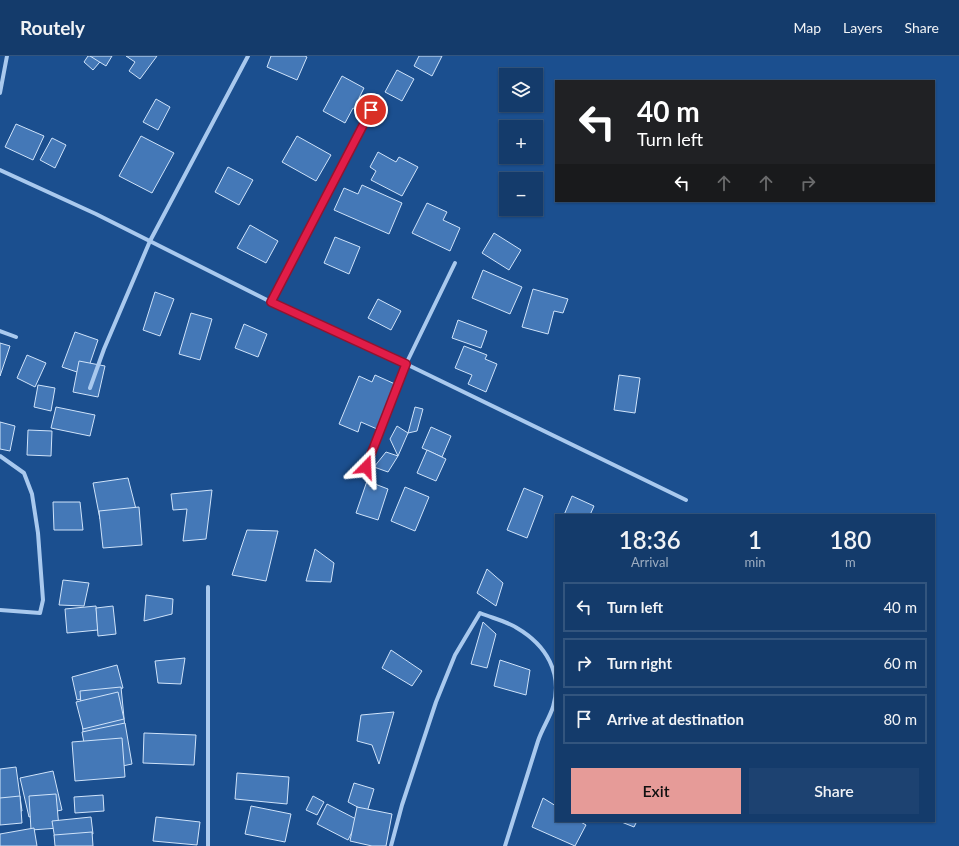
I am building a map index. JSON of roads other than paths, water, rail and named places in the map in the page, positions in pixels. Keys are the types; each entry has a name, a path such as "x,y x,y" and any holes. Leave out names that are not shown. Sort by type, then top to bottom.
{"street":[{"path":"0,93 7,56"},
{"path":"90,388 104,349 150,242 248,56"},
{"path":"271,302 378,96"},
{"path":"0,170 96,214 271,302 406,364 686,500"},
{"path":"366,467 406,364 456,263"},
{"path":"0,331 16,337"},
{"path":"0,456 24,474 32,494 38,533 42,600 40,613 0,610"},
{"path":"208,587 208,846"},
{"path":"391,846 402,805 436,702 455,655 480,613 517,628 536,643 548,656 554,673 555,683"},
{"path":"505,846 541,733 553,708 555,698"}]}
